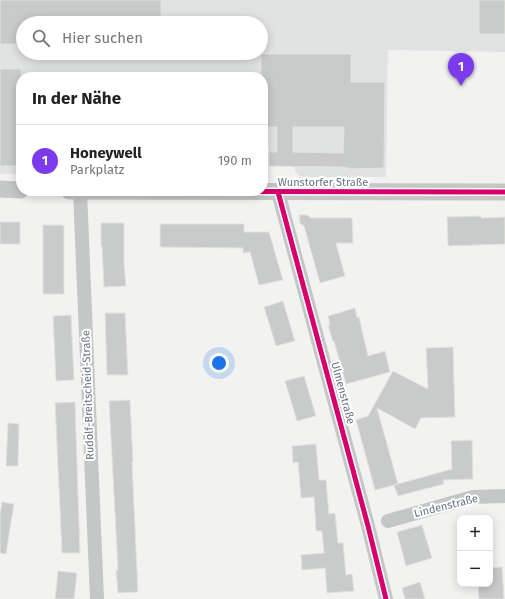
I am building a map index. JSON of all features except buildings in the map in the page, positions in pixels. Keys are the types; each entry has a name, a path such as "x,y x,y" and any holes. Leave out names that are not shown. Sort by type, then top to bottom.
{"street":[{"path":"0,189 16,190"},
{"name":"Wunstorfer Straße","path":"268,192 505,192"},
{"name":"Ulmenstraße","path":"278,192 386,599"},
{"name":"Rudolf-Breitscheid-Straße","path":"80,196 97,599"},
{"name":"Lindenstraße","path":"388,520 473,497 504,500"}],"shaded area":[{"path":"0,0 505,0 505,52 388,50 386,177 303,177 298,175 294,166 269,166 268,72 16,72 16,174 0,174"}],"cycle path":[{"path":"268,191 505,192"},
{"path":"278,192 368,526 386,599"}],"place":[{"name":"Honeywell","path":"461,86"}]}
